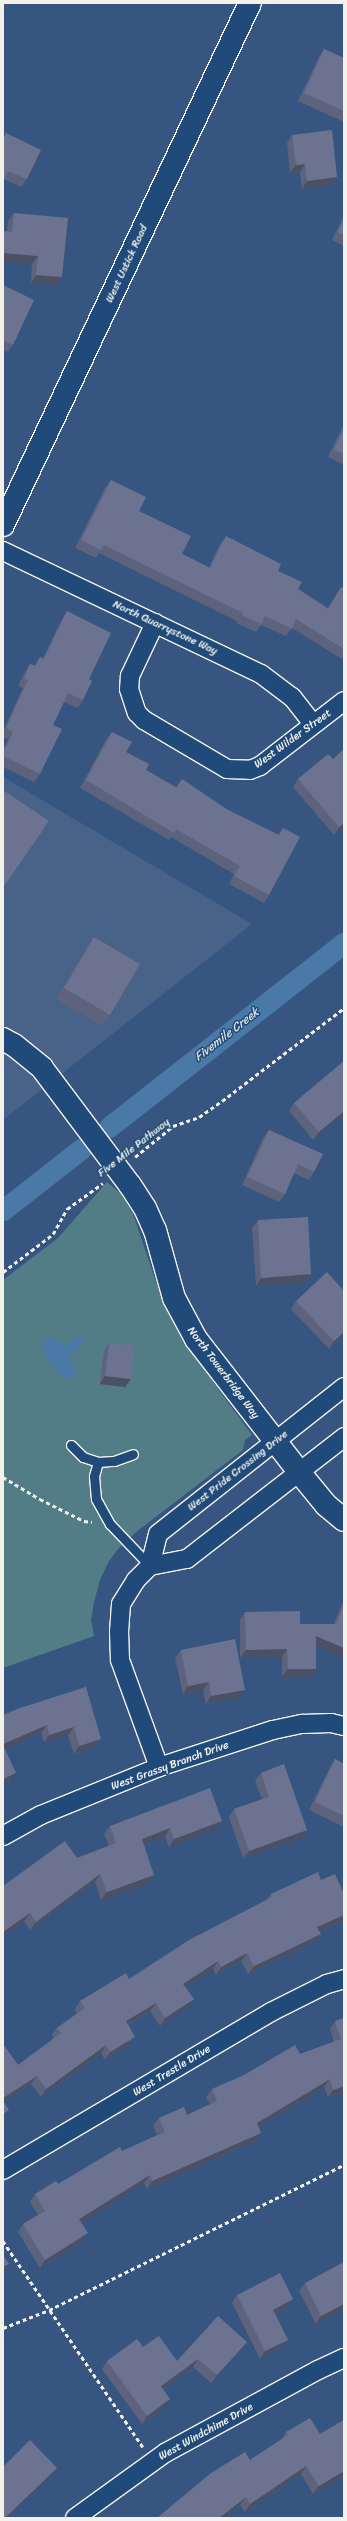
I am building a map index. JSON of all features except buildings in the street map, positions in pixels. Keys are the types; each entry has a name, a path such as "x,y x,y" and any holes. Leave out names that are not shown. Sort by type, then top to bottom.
{"street":[{"name":"West Ustick Road","path":"3,525 250,3"},
{"name":"North Quarrystone Way","path":"3,551 261,674 292,697 314,724"},
{"name":"West Wilder Street","path":"155,623 130,676 129,689 137,713 144,720 217,764 239,771 260,766 344,701"},
{"name":"North Towerbridge Way","path":"3,1039 14,1045 42,1068 119,1171 145,1208 155,1230 174,1298 188,1326 299,1472 326,1505 344,1520"},
{"name":"West Pride Crossing Drive","path":"150,1566 158,1534 344,1387"},
{"path":"159,1767 120,1660 119,1631 121,1604 136,1580 150,1566 187,1559 344,1438"},
{"name":"West Grassy Branch Drive","path":"3,1836 41,1815 159,1767 273,1730 302,1724 331,1723 344,1726"},
{"name":"West Trestle Drive","path":"3,2170 270,2012 320,1988 344,1979"},
{"name":"West Windchime Drive","path":"75,2518 153,2462 318,2370 344,2358"}],"lane":[{"path":"71,1445 83,1457 98,1462 114,1461 133,1454"},
{"path":"98,1462 94,1476 96,1499 110,1524 150,1566"}],"path":[{"name":"Five Mile Pathway","path":"3,1272 53,1234 67,1209 119,1171 173,1126 199,1117 222,1102 344,1008"},
{"path":"3,1478 84,1521 110,1524"},
{"path":"3,2328 49,2310 344,2165"},
{"path":"3,2240 153,2462"}],"shaded area":[{"path":"3,777 252,924 3,1120"},
{"path":"78,1336 83,1339 83,1344 68,1357 75,1368 75,1374 70,1378 63,1378 48,1361 44,1352 43,1343 51,1337 66,1346 72,1339"}],"green space":[{"path":"107,1182 120,1193 133,1214 157,1285 183,1341 252,1435 245,1440 243,1450 136,1532 118,1549 109,1561 100,1580 91,1620 94,1636 3,1668 3,1280 58,1238"}],"waterway":[{"name":"Fivemile Creek","path":"109,1127 344,943"},
{"name":"Fivemile Creek","path":"3,1210 81,1149"}]}
